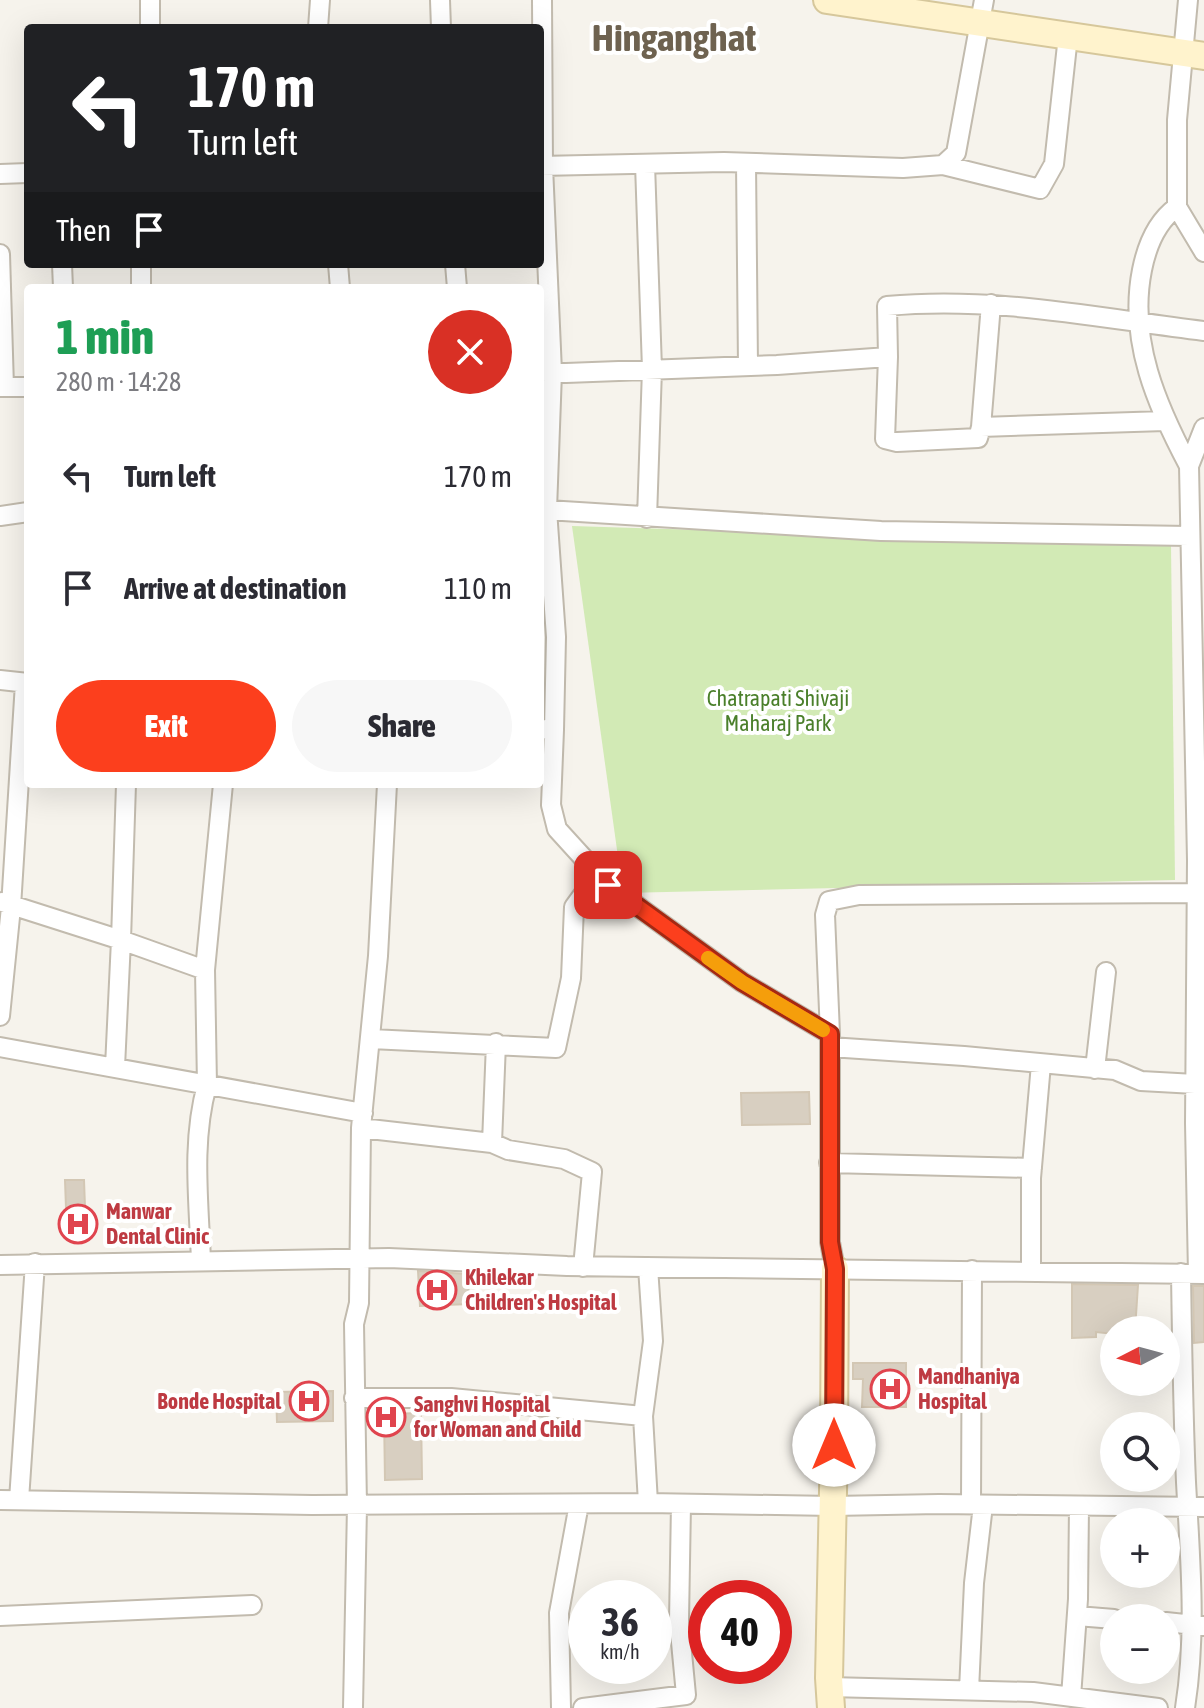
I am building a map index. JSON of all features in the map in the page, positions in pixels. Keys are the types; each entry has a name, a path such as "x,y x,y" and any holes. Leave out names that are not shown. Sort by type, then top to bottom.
{"street":[{"path":"150,0 150,24"},
{"path":"318,24 320,0"},
{"path":"440,0 441,24"},
{"path":"542,0 542,24"},
{"path":"827,0 982,11 1068,36 1193,54"},
{"path":"1188,0 1193,54 1177,120 1177,207 1204,252"},
{"path":"943,165 956,153 982,11"},
{"path":"544,166 746,163 903,168 943,165 1040,189 1054,164 1068,36"},
{"path":"746,163 748,366"},
{"path":"645,164 652,369 647,518"},
{"path":"0,174 24,173"},
{"path":"1177,207 1163,217 1145,252 1137,294 1146,369 1165,421 1189,466"},
{"path":"0,254 2,387 24,387"},
{"path":"544,290 547,730 551,805 557,829 608,885 660,925 830,1040 1115,1070 1141,1081 1158,1084 1195,1084"},
{"path":"991,304 978,438 897,442 885,439 887,306 914,303 991,304 1072,311 1204,331"},
{"path":"546,372 748,366 888,357"},
{"path":"981,427 1165,421"},
{"path":"1185,1708 1197,1625 1194,1273 1195,1084 1200,980 1197,576 1189,536 1189,466 1204,428"},
{"path":"547,510 881,531 1189,536"},
{"path":"0,516 24,513"},
{"path":"0,680 24,683"},
{"path":"0,1016 6,904 24,705"},
{"path":"115,1067 126,788"},
{"path":"201,1261 197,1158 202,1103 207,1085 205,970 223,788"},
{"path":"353,1708 357,1506 354,1324 359,1303 362,1120 371,1039 387,788"},
{"path":"371,1039 556,1048 571,978 574,907 598,874"},
{"path":"1158,1708 1033,1692 969,1690 830,1698 835,1269 830,1242 830,1040 825,915 829,901 859,895 1197,893"},
{"path":"6,904 205,970"},
{"path":"1095,1069 1106,972"},
{"path":"492,1143 496,1043"},
{"path":"0,1047 207,1085 362,1120 564,1159 592,1172 583,1267"},
{"path":"1031,1271 1032,1168 1041,1064"},
{"path":"829,1163 1032,1168"},
{"path":"0,1265 360,1258 583,1267 1194,1273"},
{"path":"19,1500 35,1263"},
{"path":"648,1267 653,1341 643,1416 648,1503"},
{"path":"969,1690 977,1505 972,1270"},
{"path":"354,1398 451,1398 643,1416"},
{"path":"0,1500 357,1506 648,1503 1196,1507"},
{"path":"561,1708 559,1613 579,1504"},
{"path":"583,1708 686,1695 679,1621 681,1504"},
{"path":"1071,1697 1077,1616 1079,1506"},
{"path":"0,1616 252,1605"},
{"path":"1077,1616 1100,1618"}],"green space":[{"name":"Chatrapati Shivaji Maharaj Park","path":"572,526 1171,545 1175,880 623,893"}],"building":[{"path":"809,1092 810,1124 742,1125 741,1093"},
{"path":"65,1180 84,1180 86,1235 67,1236"},
{"path":"418,1271 468,1274 469,1304 420,1306"},
{"path":"1072,1284 1138,1285 1136,1316 1100,1316 1100,1332 1096,1332 1096,1337 1072,1338"},
{"path":"1193,1286 1204,1286 1204,1342 1194,1343"},
{"path":"853,1363 906,1363 906,1407 862,1407 863,1379 853,1379"},
{"path":"333,1391 333,1421 277,1422 276,1392"},
{"path":"421,1413 422,1479 385,1480 384,1414"}],"slow traffic":[{"path":"708,958 823,1030"}],"place":[{"name":"Manwar Dental Clinic","path":"78,1224"},
{"name":"Khilekar Children's Hospital","path":"437,1290"},
{"name":"Mandhaniya Hospital","path":"890,1389"},
{"name":"Bonde Hospital","path":"309,1401"},
{"name":"Sanghvi Hospital for Woman and Child","path":"386,1417"}],"district":[{"name":"Hinganghat","path":"674,38"}],"route":[{"path":"608,885 742,982 830,1034 830,1242 835,1269 834,1445"}]}
